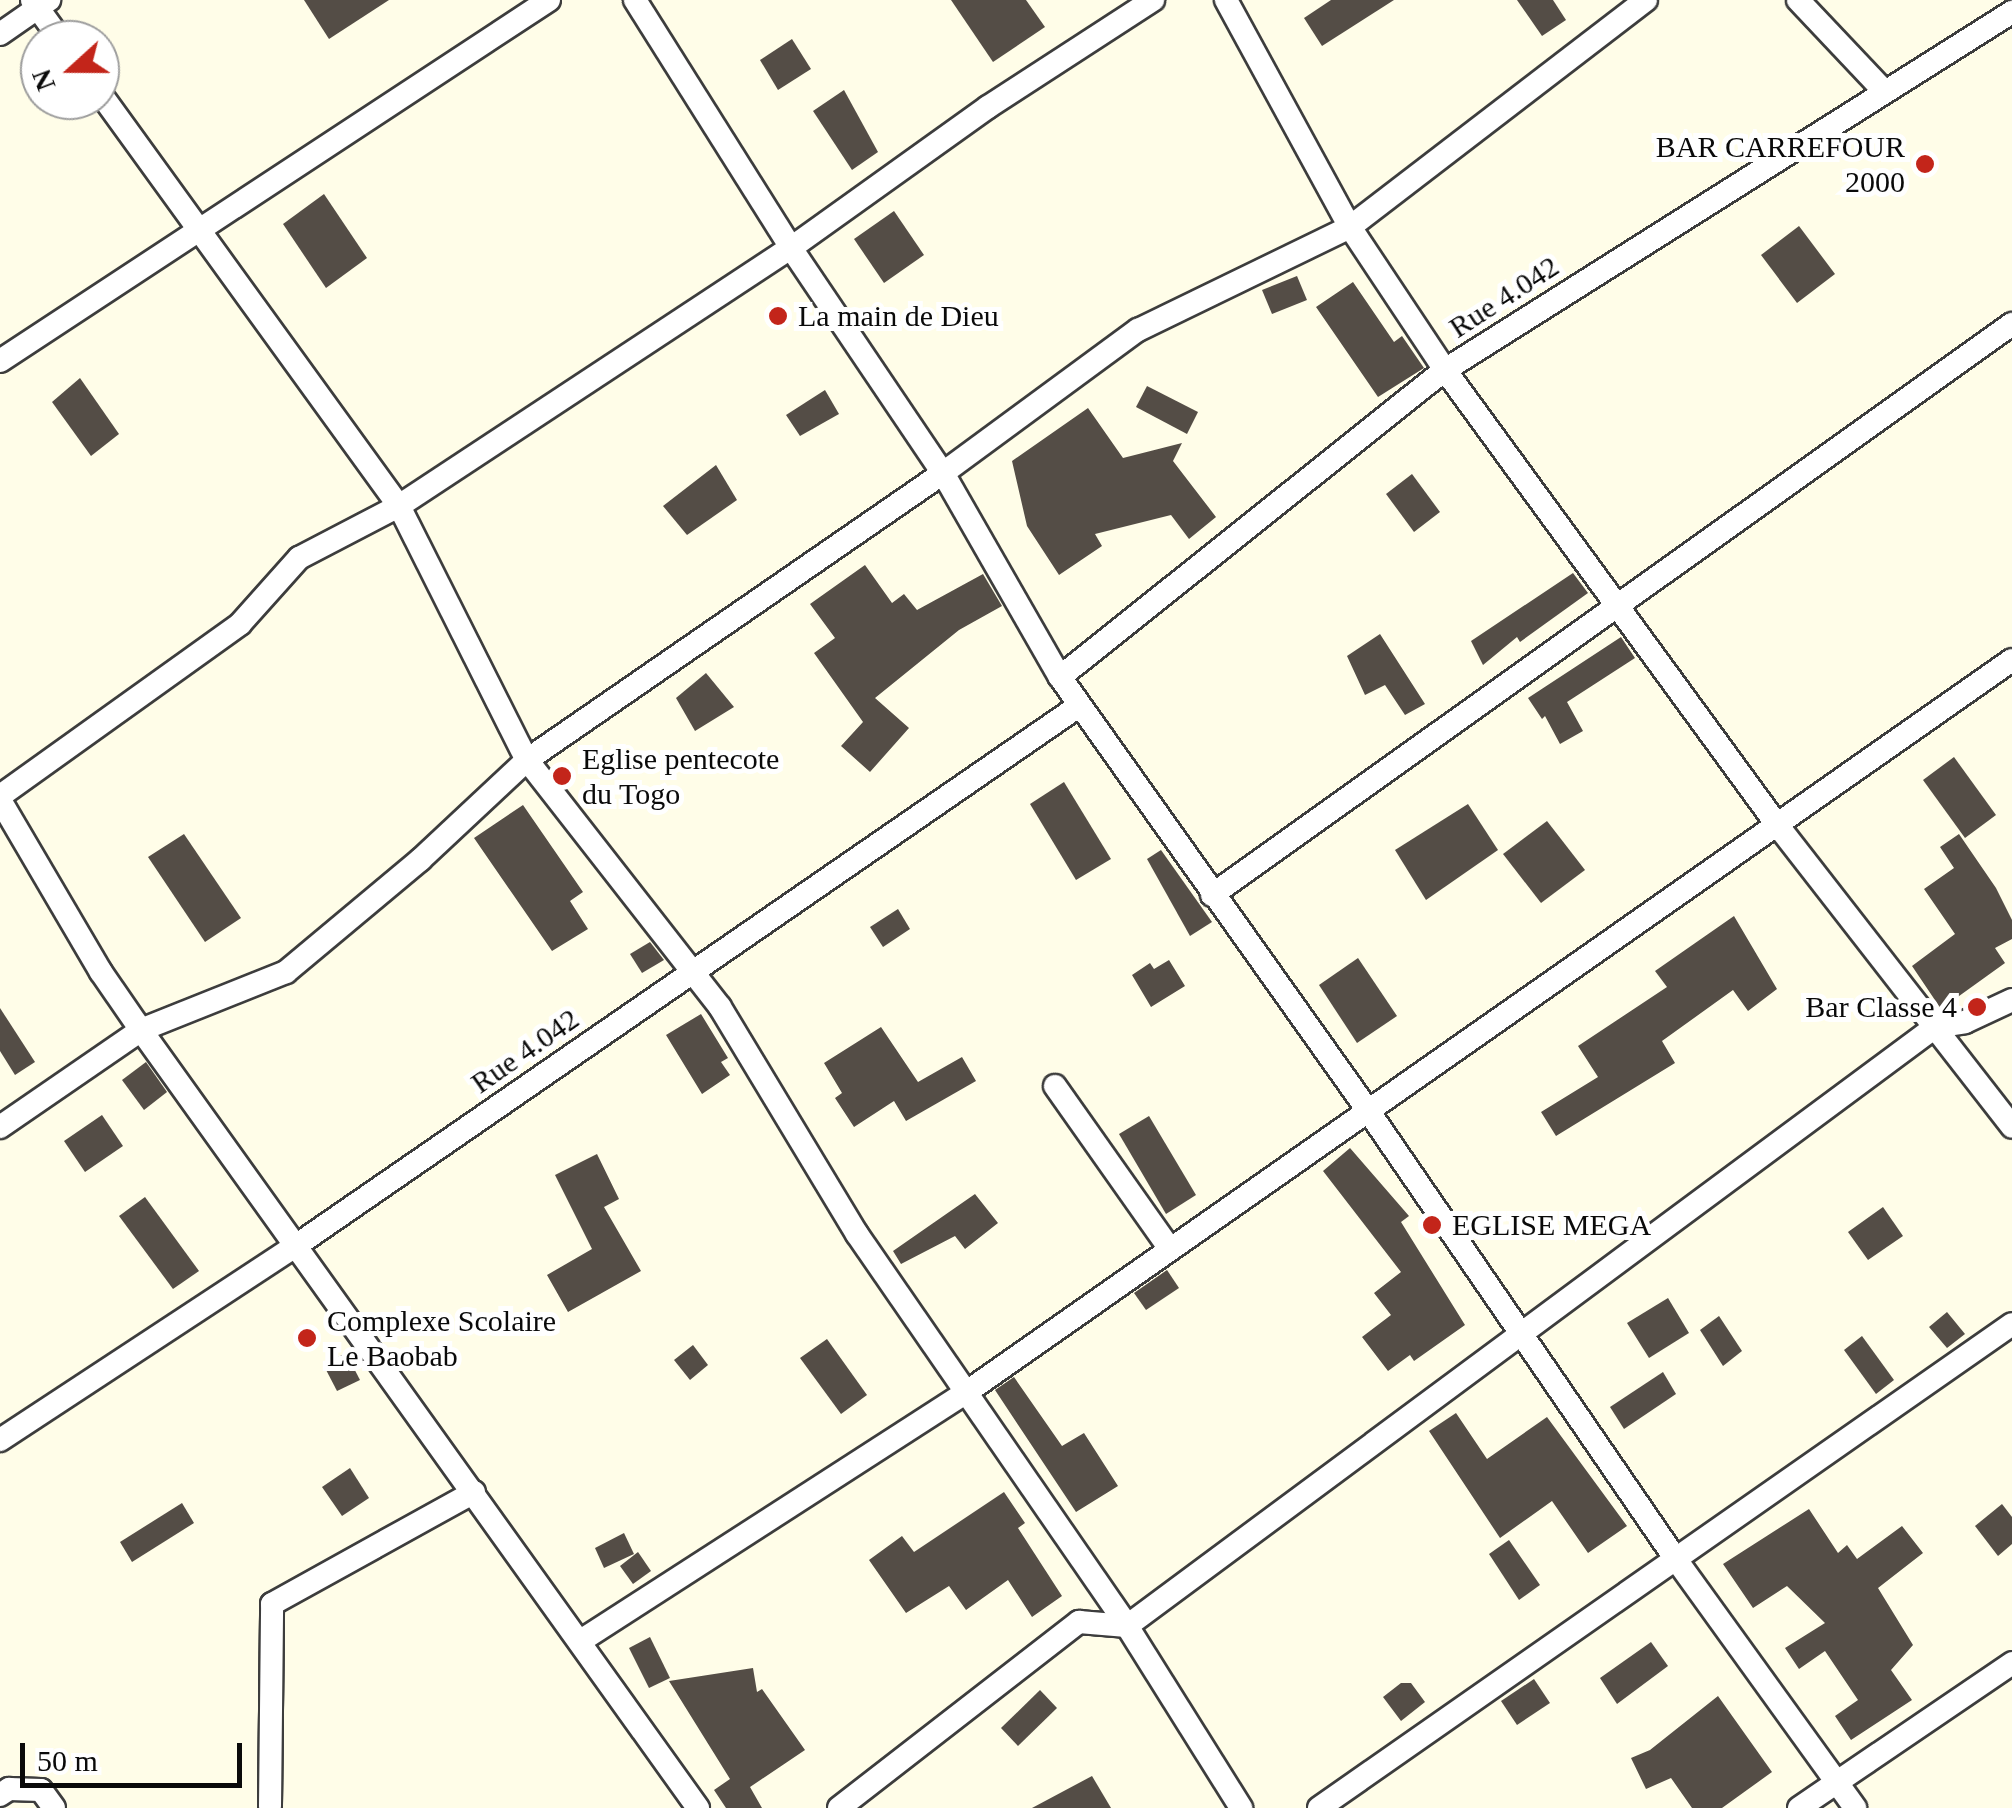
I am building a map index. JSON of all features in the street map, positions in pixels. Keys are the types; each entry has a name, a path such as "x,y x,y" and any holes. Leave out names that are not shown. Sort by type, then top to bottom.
{"street":[{"path":"0,361 549,0"},
{"path":"635,0 790,248 943,473 1060,677 1366,1110 1675,1558 1855,1808"},
{"path":"698,1808 582,1640 140,1030 101,972 0,798 240,624 299,558 399,506 790,248 988,107 1153,0"},
{"path":"1226,0 1350,227 1445,370 1778,826 2012,1127"},
{"path":"0,1127 140,1030 286,972 420,860 527,760 943,473 1138,330 1350,227 1646,0"},
{"path":"1798,0 1882,90"},
{"path":"0,34 39,2"},
{"name":"Rue 4.042","path":"1060,677 1445,370 1882,90 2012,12"},
{"path":"120,120 399,506 527,760 720,1007 857,1234 1126,1626 1241,1808"},
{"path":"1212,895 1884,411 2012,324"},
{"path":"582,1640 964,1394 2012,660"},
{"name":"Rue 4.042","path":"0,1440 297,1244 1080,705"},
{"path":"838,1808 1079,1622 1126,1626 1935,1027 1965,1022 2012,1000"},
{"path":"1055,1086 1170,1249"},
{"path":"1319,1808 2012,1324"},
{"path":"270,1806 272,1604 474,1492"},
{"path":"1799,1808 2012,1663"},
{"path":"0,1795 8,1790 42,1790 54,1808"}],"building":[{"path":"304,0 389,0 329,39"},
{"path":"951,0 1026,0 1045,27 993,62"},
{"path":"1331,0 1394,0 1322,46 1304,18"},
{"path":"1517,0 1553,0 1566,20 1542,36"},
{"path":"792,39 811,69 778,90 760,60"},
{"path":"844,90 878,152 852,170 813,111"},
{"path":"324,194 367,258 326,288 283,224"},
{"path":"894,211 924,255 884,283 854,239"},
{"path":"1799,226 1835,274 1797,303 1761,255"},
{"path":"1297,276 1307,300 1272,314 1262,290"},
{"path":"1353,282 1394,342 1402,336 1424,368 1378,397 1316,307"},
{"path":"80,378 119,434 91,456 52,402"},
{"path":"1147,386 1198,412 1187,434 1136,407"},
{"path":"825,390 839,414 800,436 786,415"},
{"path":"1088,408 1123,458 1182,443 1173,461 1216,517 1189,539 1171,515 1095,534 1102,546 1059,575 1027,526 1012,461"},
{"path":"716,465 737,500 687,535 663,506"},
{"path":"1412,474 1440,512 1414,532 1386,494"},
{"path":"865,565 892,603 904,594 917,610 983,574 1002,606 959,630 875,698 909,728 870,772 841,746 863,722 814,653 835,638 810,604"},
{"path":"1573,573 1588,593 1520,642 1517,637 1483,665 1471,641"},
{"path":"1380,634 1425,704 1405,715 1385,685 1365,695 1347,656"},
{"path":"1621,637 1635,658 1567,702 1583,731 1560,744 1545,716 1542,719 1528,698"},
{"path":"706,673 734,707 695,731 676,698"},
{"path":"1954,757 1996,815 1965,838 1923,780"},
{"path":"1064,782 1111,859 1076,880 1030,804"},
{"path":"1468,804 1498,850 1426,900 1395,850"},
{"path":"523,805 583,892 570,901 588,929 552,951 474,838"},
{"path":"1547,821 1585,870 1541,903 1503,854"},
{"path":"184,834 241,918 205,942 148,857"},
{"path":"1959,834 1996,888 2012,920 2012,939 1995,948 2005,963 1941,1009 1912,966 1955,934 1924,889 1954,868 1940,847"},
{"path":"1161,850 1212,922 1190,936 1147,859"},
{"path":"898,909 910,929 883,947 870,927"},
{"path":"1734,916 1777,989 1748,1011 1733,990 1662,1041 1675,1063 1556,1136 1541,1112 1598,1077 1578,1046 1667,987 1655,971"},
{"path":"650,942 664,960 642,973 630,954"},
{"path":"1358,958 1397,1016 1357,1043 1319,985"},
{"path":"1169,960 1185,986 1151,1007 1132,975 1150,963 1154,969"},
{"path":"0,1008 35,1062 15,1075 0,1051"},
{"path":"701,1014 728,1058 721,1062 730,1075 702,1094 666,1035"},
{"path":"881,1027 918,1082 962,1057 976,1081 906,1121 894,1101 854,1127 835,1098 842,1093 824,1063"},
{"path":"146,1062 167,1092 144,1110 122,1080"},
{"path":"102,1115 123,1146 85,1172 64,1141"},
{"path":"1149,1116 1196,1195 1166,1214 1119,1134"},
{"path":"1350,1148 1409,1216 1401,1222 1465,1325 1414,1361 1410,1355 1388,1371 1362,1337 1391,1315 1374,1293 1401,1272 1323,1171"},
{"path":"597,1154 619,1199 604,1207 641,1271 568,1312 547,1275 592,1249 555,1175"},
{"path":"975,1194 998,1223 965,1249 955,1236 901,1264 893,1251"},
{"path":"145,1197 199,1271 173,1289 119,1216"},
{"path":"1883,1207 1903,1236 1868,1260 1848,1232"},
{"path":"1167,1270 1179,1288 1146,1310 1134,1293"},
{"path":"1668,1298 1689,1333 1649,1358 1627,1323"},
{"path":"1947,1312 1965,1334 1947,1348 1929,1327"},
{"path":"1719,1316 1742,1351 1723,1366 1700,1330"},
{"path":"1862,1336 1894,1380 1876,1394 1844,1350"},
{"path":"827,1339 867,1395 841,1414 800,1358"},
{"path":"693,1345 708,1365 690,1380 674,1360"},
{"path":"346,1353 360,1380 337,1391 323,1364"},
{"path":"1663,1372 1676,1394 1624,1429 1610,1407"},
{"path":"1014,1377 1062,1446 1084,1433 1118,1486 1076,1512 995,1390"},
{"path":"1456,1413 1487,1459 1547,1417 1627,1526 1588,1553 1552,1501 1500,1538 1429,1431"},
{"path":"350,1468 369,1498 342,1516 322,1487"},
{"path":"1004,1492 1025,1523 1018,1528 1062,1596 1032,1617 1008,1580 966,1610 949,1586 906,1613 869,1560 902,1536 914,1552"},
{"path":"182,1503 194,1523 132,1562 120,1542"},
{"path":"2002,1504 2012,1517 2012,1544 1998,1556 1975,1526"},
{"path":"1809,1509 1838,1553 1847,1545 1857,1559 1902,1526 1923,1553 1878,1588 1913,1645 1891,1670 1912,1700 1851,1740 1835,1716 1858,1700 1825,1651 1799,1669 1785,1648 1825,1623 1787,1586 1753,1608 1723,1564"},
{"path":"624,1533 634,1554 604,1568 595,1548"},
{"path":"1509,1540 1540,1585 1519,1600 1489,1554"},
{"path":"638,1552 651,1571 633,1584 620,1566"},
{"path":"650,1637 670,1678 649,1688 629,1648"},
{"path":"1651,1642 1668,1666 1617,1704 1600,1678"},
{"path":"753,1668 757,1692 762,1689 805,1750 750,1787 762,1808 726,1808 714,1790 730,1779 669,1681"},
{"path":"1534,1679 1550,1703 1517,1725 1501,1701"},
{"path":"1401,1683 1411,1683 1425,1702 1401,1721 1383,1697"},
{"path":"1040,1690 1057,1708 1018,1746 1001,1728"},
{"path":"1718,1696 1772,1772 1722,1808 1692,1808 1671,1778 1646,1789 1631,1758 1650,1750"},
{"path":"1092,1776 1111,1808 1032,1808"}],"place":[{"name":"BAR CARREFOUR 2000","path":"1925,164"},
{"name":"La main de Dieu","path":"778,316"},
{"name":"Eglise pentecote du Togo","path":"562,776"},
{"name":"Bar Classe 4","path":"1977,1007"},
{"name":"EGLISE MEGA","path":"1432,1225"},
{"name":"Complexe Scolaire Le Baobab","path":"307,1338"}]}
